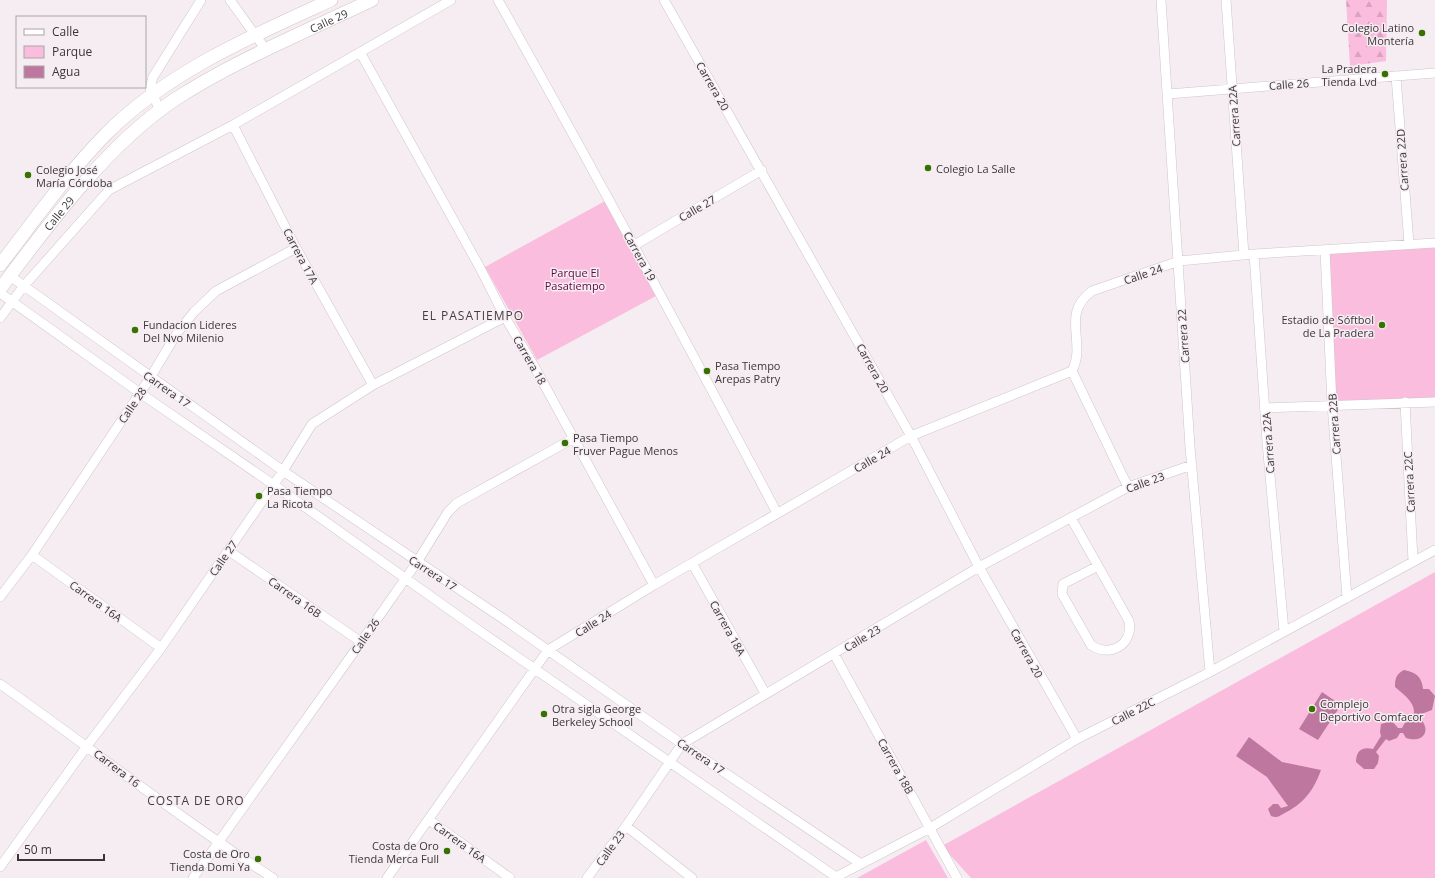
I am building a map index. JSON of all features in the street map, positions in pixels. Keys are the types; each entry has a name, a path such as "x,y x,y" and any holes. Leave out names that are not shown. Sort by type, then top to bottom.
{"main road":[{"name":"Calle 29","path":"0,265 56,193 106,135 152,96 192,70 255,35 331,0"},
{"name":"Calle 29","path":"0,290 67,204 112,152 160,110 174,100 266,50 372,0"}],"street":[{"path":"160,110 152,96 150,88 153,78 201,0"},
{"path":"230,0 266,50"},
{"path":"0,318 12,301 109,190 233,125 451,0"},
{"name":"Carrera 19","path":"498,0 608,195 633,246 663,297 777,513"},
{"name":"Carrera 20","path":"664,0 762,170 911,436 979,567 1076,739"},
{"name":"Carrera 22","path":"1161,0 1192,465 1210,672"},
{"name":"Carrera 22A","path":"1226,0 1244,255"},
{"name":"Carrera 18","path":"360,52 654,585"},
{"name":"Calle 26","path":"1168,94 1435,73"},
{"name":"Carrera 22D","path":"1396,76 1409,244"},
{"name":"Carrera 17A","path":"233,125 296,248 373,385"},
{"name":"Calle 27","path":"633,246 762,170"},
{"name":"Calle 24","path":"387,878 430,820 548,650 654,585 911,436 1072,371 1078,355 1074,317 1084,296 1092,291 1179,261 1254,254 1435,243"},
{"name":"Calle 28","path":"0,598 32,555 150,378 177,334 190,317 216,291 296,248"},
{"name":"Carrera 22B","path":"1325,250 1332,404 1347,598"},
{"name":"Carrera 22A","path":"1254,254 1265,408 1284,631"},
{"name":"Carrera 17","path":"10,276 150,378 283,471 548,650 682,744 861,864"},
{"name":"Carrera 17","path":"0,293 140,393 274,484 405,578 835,878"},
{"name":"Calle 27","path":"0,867 87,746 161,648 283,471 312,424 373,385 505,317"},
{"path":"1072,371 1128,487"},
{"name":"Carrera 22C","path":"1405,402 1413,561"},
{"path":"1265,408 1332,404 1435,402"},
{"name":"Calle 26","path":"193,878 417,562 448,512 457,503 574,438"},
{"name":"Calle 23","path":"587,878 626,826 668,762 682,744 765,693 834,654 979,567 1128,487 1192,465"},
{"path":"1071,518 1129,621 1131,630 1129,638 1119,647 1106,650 1097,649 1091,645 1062,594 1063,584 1098,566"},
{"name":"Calle 22C","path":"835,878 930,828 1076,739 1210,672 1435,550"},
{"name":"Carrera 16B","path":"229,551 361,642"},
{"name":"Carrera 16A","path":"32,555 161,648"},
{"name":"Carrera 18A","path":"692,563 765,693"},
{"name":"Carrera 18B","path":"834,654 957,878"},
{"name":"Carrera 16","path":"0,684 218,842 273,878"},
{"name":"Carrera 16A","path":"430,820 510,878"},
{"path":"626,826 692,878"}],"green space":[{"path":"1346,0 1387,0 1386,61 1350,66"},
{"name":"Parque El Pasatiempo","path":"605,201 656,296 537,360 485,267"},
{"name":"Estadio de Sóftbol de La Pradera","path":"1435,243 1435,401 1332,404 1325,250"},
{"name":"Complejo Deportivo Comfacor","path":"1435,572 1435,878 971,878 942,846"},
{"path":"926,840 948,878 857,878"}],"water":[{"path":"1404,670 1412,672 1418,676 1423,689 1429,689 1435,696 1432,710 1424,713 1421,719 1424,724 1425,732 1423,736 1416,739 1406,738 1403,733 1400,733 1397,738 1389,741 1386,739 1376,752 1379,756 1378,763 1374,769 1364,769 1356,762 1358,752 1366,748 1373,749 1381,736 1381,724 1392,721 1398,728 1402,728 1408,717 1413,717 1414,708 1412,704 1395,687 1396,677"},
{"path":"1322,692 1341,705 1318,740 1299,729"},
{"path":"1249,737 1282,762 1321,770 1311,791 1302,801 1279,816 1271,816 1268,809 1273,804 1278,804 1281,808 1288,806 1267,777 1236,756"}],"place":[{"name":"Colegio Latino Montería","path":"1422,33"},
{"name":"La Pradera Tienda Lvd","path":"1385,74"},
{"name":"Colegio La Salle","path":"928,168"},
{"name":"Colegio José María Córdoba","path":"28,175"},
{"name":"Estadio de Sóftbol de La Pradera","path":"1382,325"},
{"name":"Fundacion Lideres Del Nvo Milenio","path":"135,330"},
{"name":"Pasa Tiempo Arepas Patry","path":"707,371"},
{"name":"Pasa Tiempo Fruver Pague Menos","path":"565,443"},
{"name":"Pasa Tiempo La Ricota","path":"259,496"},
{"name":"Complejo Deportivo Comfacor","path":"1312,709"},
{"name":"Otra sigla George Berkeley School","path":"544,714"},
{"name":"Costa de Oro Tienda Merca Full","path":"447,851"},
{"name":"Costa de Oro Tienda Domi Ya","path":"258,859"}],"district":[{"name":"EL PASATIEMPO","path":"473,315"},
{"name":"COSTA DE ORO","path":"196,800"}]}
